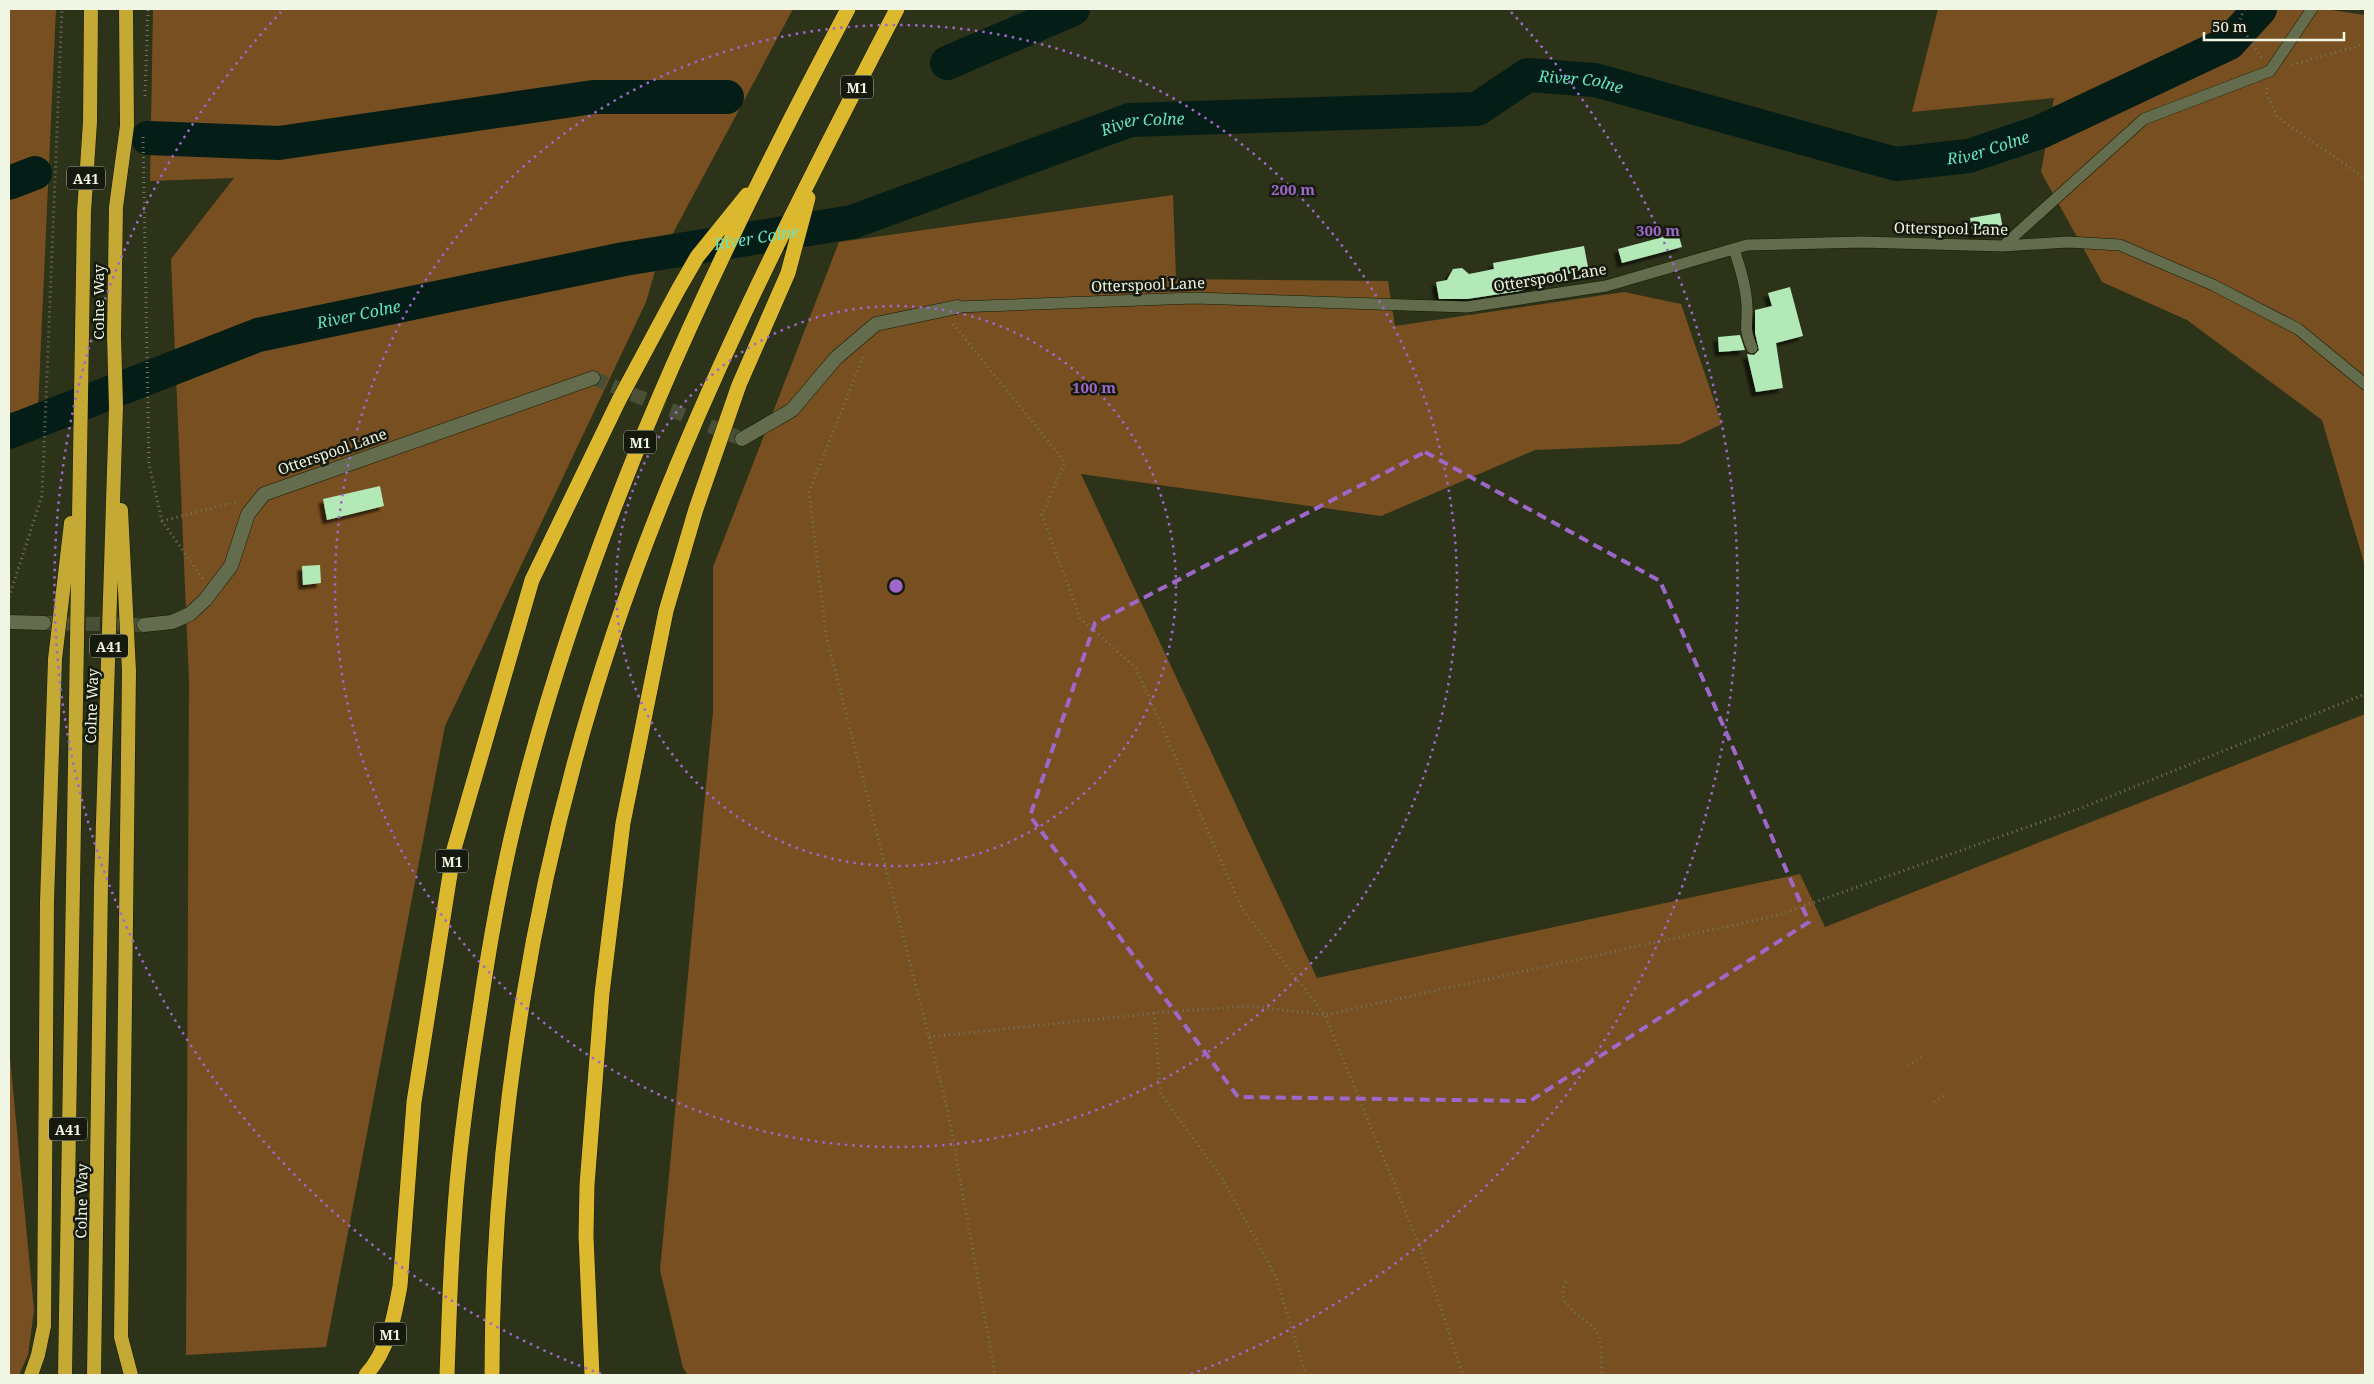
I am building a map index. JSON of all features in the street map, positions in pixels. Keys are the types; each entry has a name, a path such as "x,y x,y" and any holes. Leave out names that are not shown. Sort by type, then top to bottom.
{"highway":[{"name":"Colne Way","path":"64,1375 84,212 90,122 91,9"},
{"name":"Colne Way","path":"94,1375 101,885 116,407 114,336 116,207 127,126 126,9"},
{"name":"M1","path":"446,1375 454,1221 469,1082 490,941 517,811 546,708 608,520 670,372 709,286 848,9"},
{"name":"M1","path":"492,1375 496,1248 503,1154 519,1034 537,922 558,828 610,643 693,426 817,165 898,9"},
{"name":"M1","path":"592,1375 586,1236 587,1185 602,993 623,823 666,611 696,509 739,385 788,273 817,165"},
{"name":"M1","path":"366,1375 379,1358 390,1332 400,1286 414,1102 454,849 532,580 598,440 678,290 697,257 764,175"},
{"path":"116,407 129,671 121,1338 131,1375"},
{"path":"31,1375 38,1355 44,1326 47,902 55,659 81,445"}],"street":[{"name":"Otterspool Lane","path":"742,439 792,410 836,358 876,324 957,307"},
{"name":"Otterspool Lane","path":"264,494 593,378"},
{"path":"144,625 172,622 190,614 230,566 248,514 264,494"},
{"path":"9,622 44,623"}],"lane":[{"path":"2003,246 2144,119 2270,72 2312,9"},
{"name":"Otterspool Lane","path":"957,307 1194,298 1467,307 1606,286 1747,245 1862,242 2003,246 2068,242 2120,245 2213,285 2298,329 2365,384"},
{"path":"1734,249 1744,281 1747,308 1745,331 1752,348"}],"path":[{"path":"9,598 42,496 62,9"},
{"path":"144,106 148,9"},
{"path":"2244,9 2239,23 2270,72 2266,92 2277,117 2365,178"},
{"path":"2270,72 2365,44"},
{"path":"143,135 149,464 162,521 211,591"},
{"path":"942,310 1065,462 1042,515 1080,618 1136,668 1242,909 1325,1015 1420,1247 1463,1375"},
{"path":"866,350 809,492 826,635 948,1111 995,1375"},
{"path":"162,521 264,494"},
{"path":"929,1037 1250,1006 1325,1015 1775,916 2084,807 2365,694"},
{"path":"1154,1014 1161,1094 1222,1178 1275,1275 1306,1375"},
{"path":"1908,1066 1924,1055"},
{"path":"1934,1102 1946,1094"},
{"path":"1566,1282 1563,1294 1566,1303 1596,1331 1601,1342 1602,1373"}],"highlighted area":[{"path":"1425,452 1660,581 1809,922 1530,1101 1238,1097 1030,816 1095,623"}],"shaded area":[{"path":"9,9 56,9 38,408 9,413"},
{"path":"153,9 793,9 658,261 646,302 445,726 326,1347 186,1355 189,681 171,259 234,178 150,181"},
{"path":"1938,9 2324,9 2365,15 2365,566 2322,420 2187,320 2102,282 2041,172 2054,98 1912,112"},
{"path":"1173,195 1176,279 1388,281 1395,326 1624,292 1681,304 1722,424 1680,444 1535,450 1381,516 1081,474 1317,978 1800,874 1825,927 2365,714 2365,1375 688,1375 683,1368 660,1270 713,712 713,567 839,242"},
{"path":"9,1047 34,1310 28,1355 19,1375 9,1375"}],"building":[{"path":"2000,213 2003,229 1973,234 1970,218"},
{"path":"1678,233 1682,247 1622,263 1618,249"},
{"path":"1584,246 1588,267 1520,291 1467,299 1439,299 1436,282 1447,280 1453,269 1462,268 1469,274 1494,269 1493,263"},
{"path":"1790,287 1803,336 1776,343 1783,388 1756,392 1747,354 1754,355 1759,350 1755,333 1755,310 1772,306 1768,293"},
{"path":"1740,335 1745,350 1719,352 1718,337"},
{"path":"380,486 384,506 327,520 323,499"},
{"path":"320,565 321,583 303,585 302,566"}],"waterway":[{"path":"947,63 1073,9"},
{"name":"River Colne","path":"9,432 258,335 624,259 852,222 1130,120 1477,109 1528,75 1595,80 1896,164 1969,156 2040,132 2229,43 2260,9"},
{"path":"148,138 279,143 593,97 727,97"},
{"path":"9,183 35,173"}],"tunnel":[{"path":"593,378 742,439"},
{"path":"44,623 144,625"}]}
